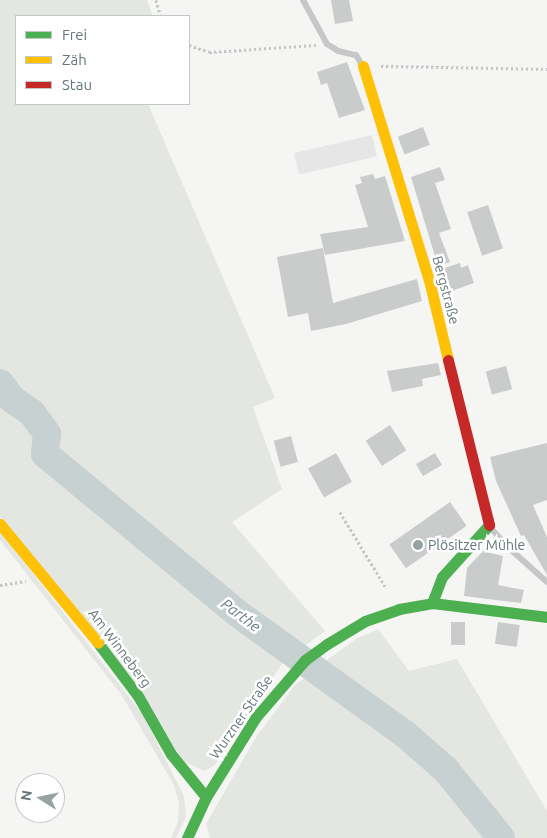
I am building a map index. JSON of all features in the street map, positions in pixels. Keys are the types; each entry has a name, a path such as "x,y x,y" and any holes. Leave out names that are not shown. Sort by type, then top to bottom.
{"street":[{"name":"Bergstraße","path":"363,66 429,280 489,525"},
{"name":"Am Winneberg","path":"0,524 138,696 171,754 206,797"},
{"path":"432,604 442,577 489,525"},
{"name":"Wurzner Straße","path":"187,838 206,797 256,717 305,660 327,644 365,621 398,609 432,604 547,617"}],"lane":[{"path":"303,0 327,44 338,51 356,55 363,66"},
{"name":"Bergstraße","path":"489,525 508,548 547,582"}],"path":[{"path":"156,0 162,15"},
{"path":"190,45 209,52 327,44"},
{"path":"363,66 547,69"},
{"path":"340,512 385,586"},
{"path":"0,585 46,579"}],"shaded area":[{"path":"0,0 147,0 153,15 15,15 15,105 148,105 275,398 253,407 282,489 232,522 325,631 300,649 179,556 142,537 284,661 214,766 204,771 185,762 0,517"},
{"path":"372,135 377,156 299,174 294,153"},
{"path":"0,531 143,715 184,796 186,817 176,838 171,838 178,822 179,804 174,785 121,694 0,540"},
{"path":"378,629 409,671 457,659 547,811 547,838 210,838 206,824 256,737 295,685 310,674 394,725 376,707 316,668 356,639"}],"building":[{"path":"331,0 349,0 353,21 335,24"},
{"path":"347,62 365,110 339,118 327,83 321,85 317,72"},
{"path":"423,127 430,145 405,154 398,137"},
{"path":"440,167 445,180 435,183 451,229 439,233 450,262 438,266 411,177"},
{"path":"373,174 375,179 385,176 405,241 325,255 320,234 368,227 355,185 362,183 360,177"},
{"path":"488,205 503,248 482,256 467,212"},
{"path":"323,248 333,303 417,279 422,301 346,324 311,331 308,313 288,317 277,257"},
{"path":"460,263 461,268 468,265 474,283 449,292 441,269"},
{"path":"438,363 441,375 422,379 423,386 392,392 387,371"},
{"path":"506,366 512,389 492,395 486,371"},
{"path":"390,425 406,450 382,466 366,441"},
{"path":"291,436 298,462 281,467 274,441"},
{"path":"547,443 547,500 533,505 547,537 547,575 524,535 521,536 496,481 490,457"},
{"path":"336,453 352,482 324,497 308,469"},
{"path":"435,453 442,465 423,476 416,464"},
{"name":"Plösitzer Mühle","path":"450,502 467,526 406,568 389,544"},
{"path":"483,551 503,556 498,585 524,590 521,603 464,596 467,568"},
{"path":"451,622 465,622 465,645 451,645"},
{"path":"498,622 520,625 517,647 495,644"}],"waterway":[{"name":"Parthe","path":"0,383 12,399 32,413 47,434 45,454 237,613 405,734 446,770 501,838"}],"traffic: fast":[{"path":"432,603 442,577 489,525"},
{"path":"187,838 206,797 256,717 305,660 327,644 365,621 399,609 432,603 547,617"},
{"path":"98,643 138,696 171,754 206,797"}],"traffic: slow":[{"path":"363,66 429,280 448,360"},
{"path":"0,524 98,643"}],"traffic: jam":[{"path":"448,360 489,525"}],"place":[{"name":"Plösitzer Mühle","path":"418,545"}]}
